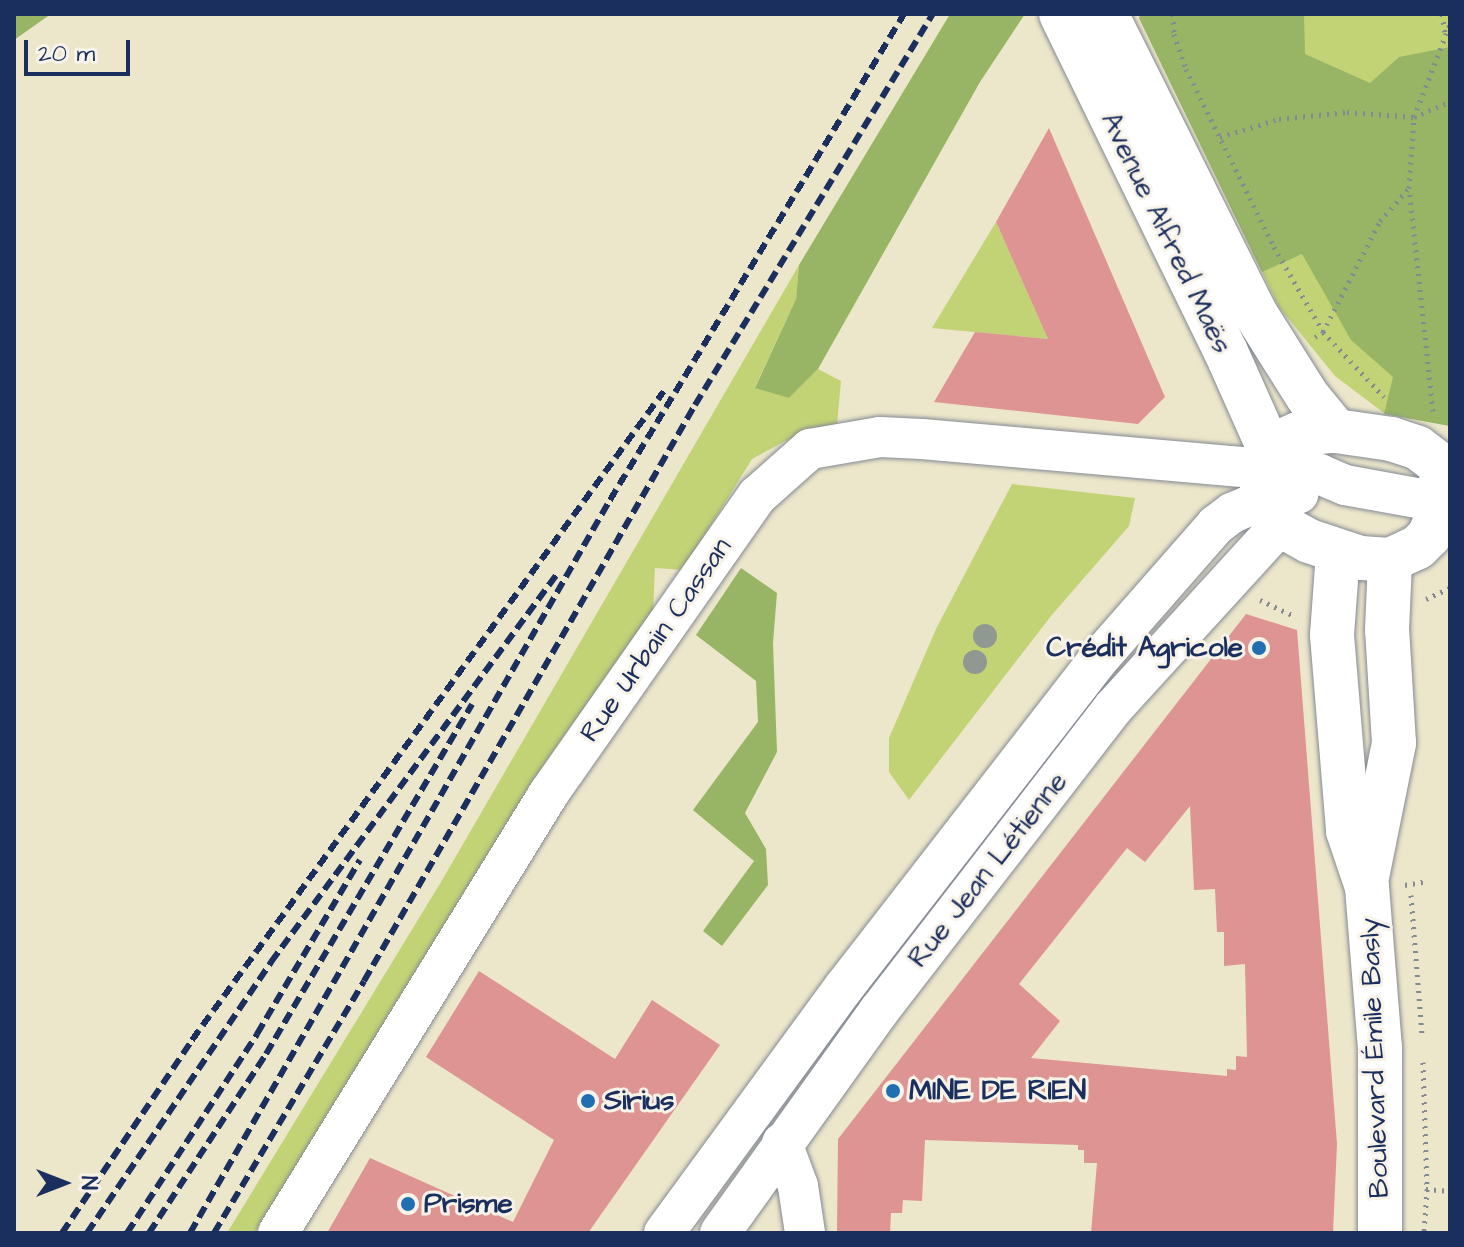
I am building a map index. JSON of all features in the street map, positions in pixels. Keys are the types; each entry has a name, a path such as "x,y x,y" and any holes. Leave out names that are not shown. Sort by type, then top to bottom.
{"main road":[{"name":"Avenue Alfred Maës","path":"1061,14 1226,352 1269,487"},
{"name":"Avenue Alfred Maës","path":"1111,17 1196,195 1268,335 1308,397 1336,431"},
{"path":"1336,431 1391,439 1430,455 1444,505 1405,555 1390,560 1338,553 1269,487 1277,443 1286,437 1336,431"},
{"name":"Boulevard Émile Basly","path":"1338,553 1332,635 1348,831 1366,882 1380,1047 1380,1233"},
{"name":"Boulevard Émile Basly","path":"1366,882 1394,743 1387,630 1390,560"}],"street":[{"name":"Rue Urbain Cassan","path":"278,1233 549,793 757,496 810,449 880,437 922,439 1269,487 1319,474 1345,485 1444,505"},
{"name":"Rue Jean Létienne","path":"720,1233 879,1011 1114,707 1232,577 1269,487"},
{"path":"664,1233 845,986 1096,662 1216,525 1269,487"},
{"path":"782,1143 798,1186 805,1233"}],"path":[{"path":"1173,14 1174,34 1186,69 1274,247 1323,332 1390,403"},
{"path":"1442,14 1445,34"},
{"path":"1434,423 1409,188 1414,117 1450,24"},
{"path":"1220,137 1279,119 1334,113 1414,117 1450,102"},
{"path":"1323,332 1380,221 1409,188"},
{"path":"1232,577 1253,597 1282,608 1308,624 1309,637 1332,635"}],"green space":[{"path":"14,14 51,14 14,40"},
{"path":"950,14 1025,14 980,82 818,369 789,398 755,388 796,299 799,265"},
{"path":"1141,14 1450,14 1450,426 1384,413 1335,376 1279,307 1139,18"},
{"path":"1141,14 1304,14 1305,54 1370,83 1399,57 1450,47 1450,426 1384,414 1393,377 1351,340 1302,254 1262,272 1139,18"},
{"path":"996,222 1048,339 932,328"},
{"path":"799,265 796,299 755,387 789,398 818,369 841,381 837,424 789,439 752,459 683,570 655,568 653,613 514,813 255,1233 227,1233 441,882"},
{"path":"1012,484 1135,498 1129,526 1051,616 909,800 889,772 889,738 936,629"},
{"path":"741,568 777,593 773,643 777,752 745,813 766,849 768,885 722,946 703,931 754,861 693,810 758,722 756,681 696,635"}],"building":[{"path":"1049,128 1165,397 1138,424 934,402 975,332 1048,339 996,222"},
{"path":"1246,614 1297,630 1337,1144 1333,1233 1091,1233 1097,1163 1084,1163 1084,1150 1078,1150 1078,1145 925,1140 922,1201 903,1200 902,1213 891,1213 890,1233 837,1233 838,1139","holes":["1190,806 1194,890 1215,889 1217,932 1224,932 1224,966 1245,964 1247,1057 1236,1056 1236,1070 1227,1069 1227,1076 1031,1058 1060,1021 1019,984 1127,848 1145,862"]},
{"name":"Sirius","path":"479,971 615,1059 652,1000 720,1045 588,1233 327,1233 370,1158 513,1222 554,1140 426,1057"}],"railway":[{"path":"190,1233 610,500 904,14"},
{"path":"214,1233 364,981 695,405 933,14"},
{"path":"62,1233 192,1040 664,391"},
{"path":"87,1233 271,962 556,575"},
{"path":"149,1233 266,1054 472,704"},
{"path":"127,1233 257,1034 360,860"}],"place":[{"name":"Crédit Agricole","path":"1259,648"},
{"name":"MINE DE RIEN","path":"893,1091"},
{"name":"Sirius","path":"588,1101"},
{"name":"Prisme","path":"408,1204"}]}
